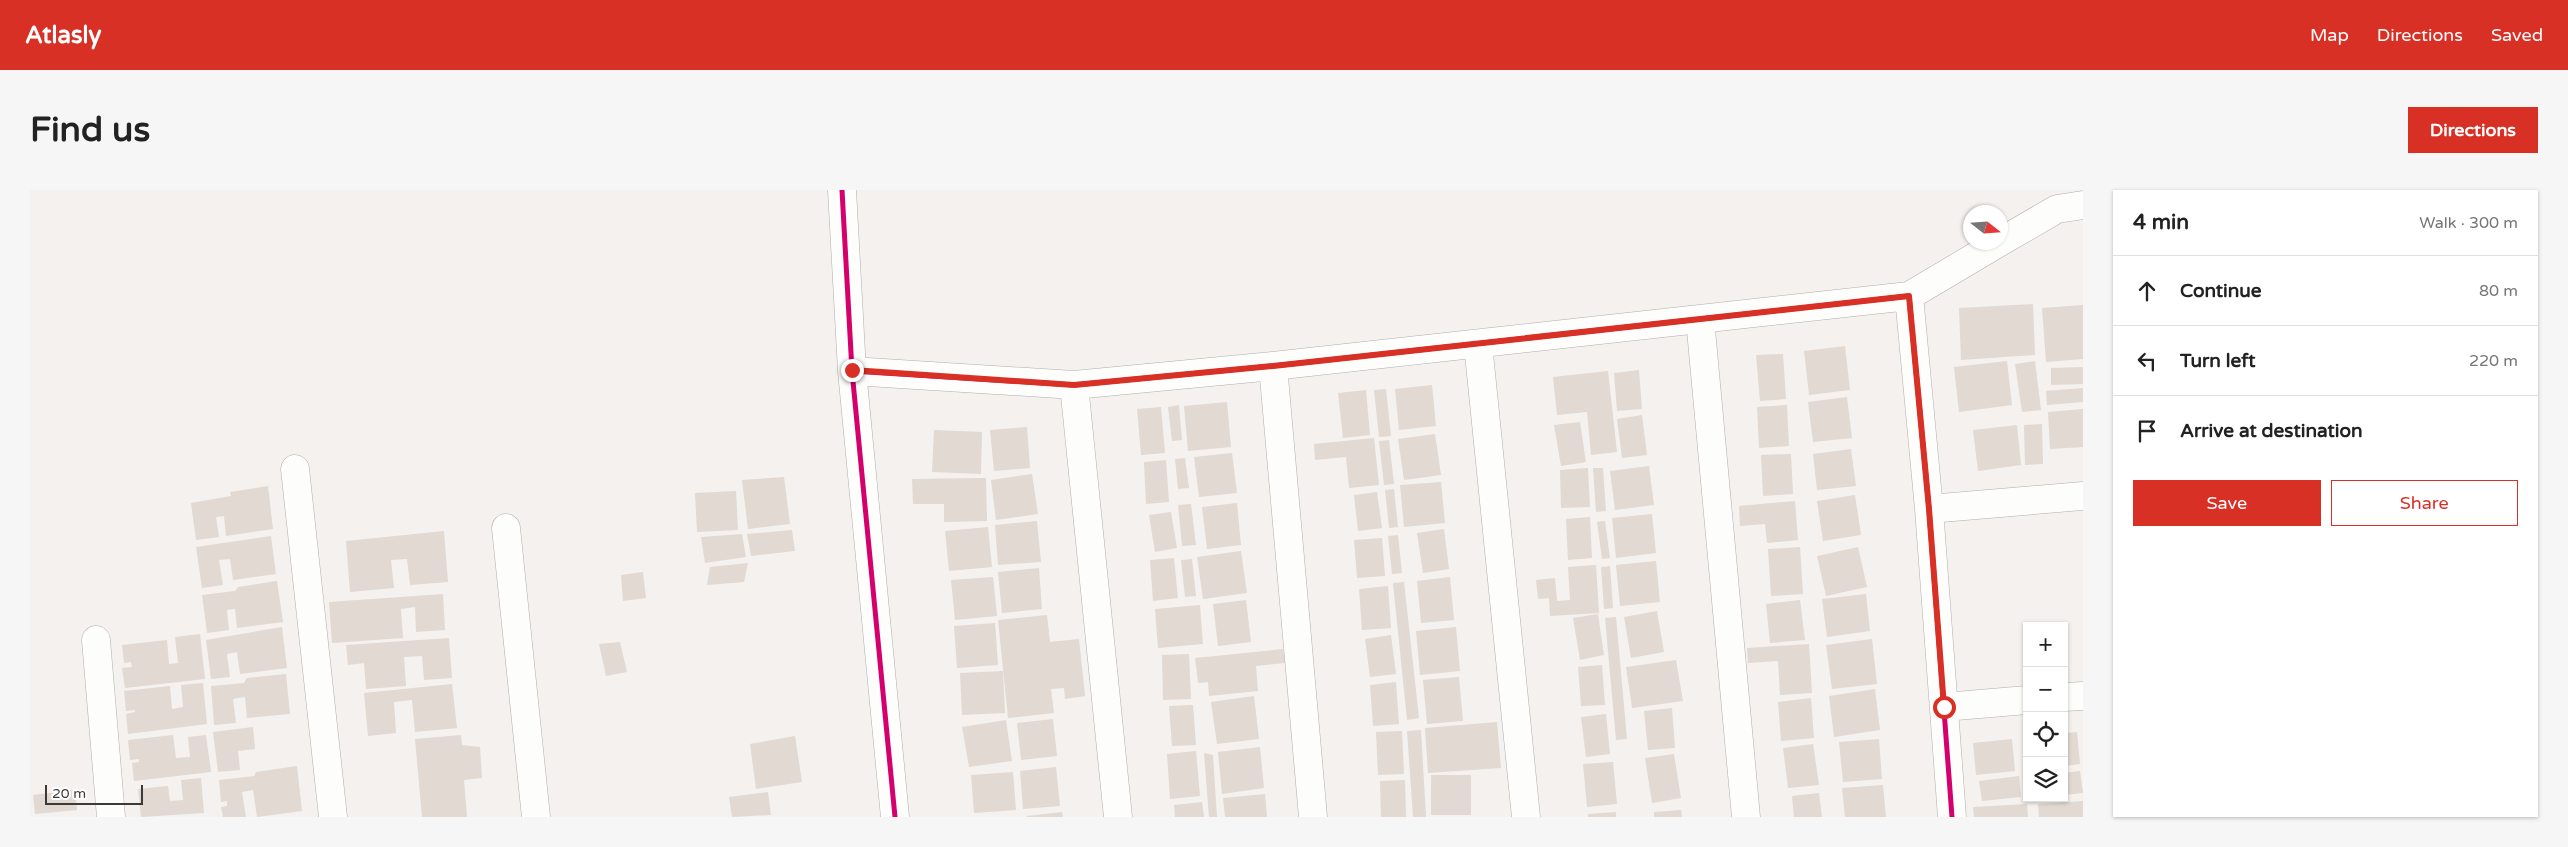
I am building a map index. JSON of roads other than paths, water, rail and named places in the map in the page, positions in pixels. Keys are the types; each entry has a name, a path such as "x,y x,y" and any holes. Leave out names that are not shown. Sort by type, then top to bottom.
{"street":[{"path":"842,190 852,370 895,817"},
{"path":"2008,237 2057,209 2083,205"},
{"path":"852,370 1074,385 1273,366 1909,296 1987,250"},
{"path":"1909,296 1929,509 1952,817"},
{"path":"1700,319 1746,817"},
{"path":"1478,344 1526,817"},
{"path":"1273,366 1313,817"},
{"path":"1074,385 1118,817"},
{"path":"296,469 333,817"},
{"path":"1929,509 2083,496"},
{"path":"506,528 536,817"},
{"path":"96,640 111,817"},
{"path":"2068,697 2083,696"},
{"path":"1944,707 2023,700"}]}
